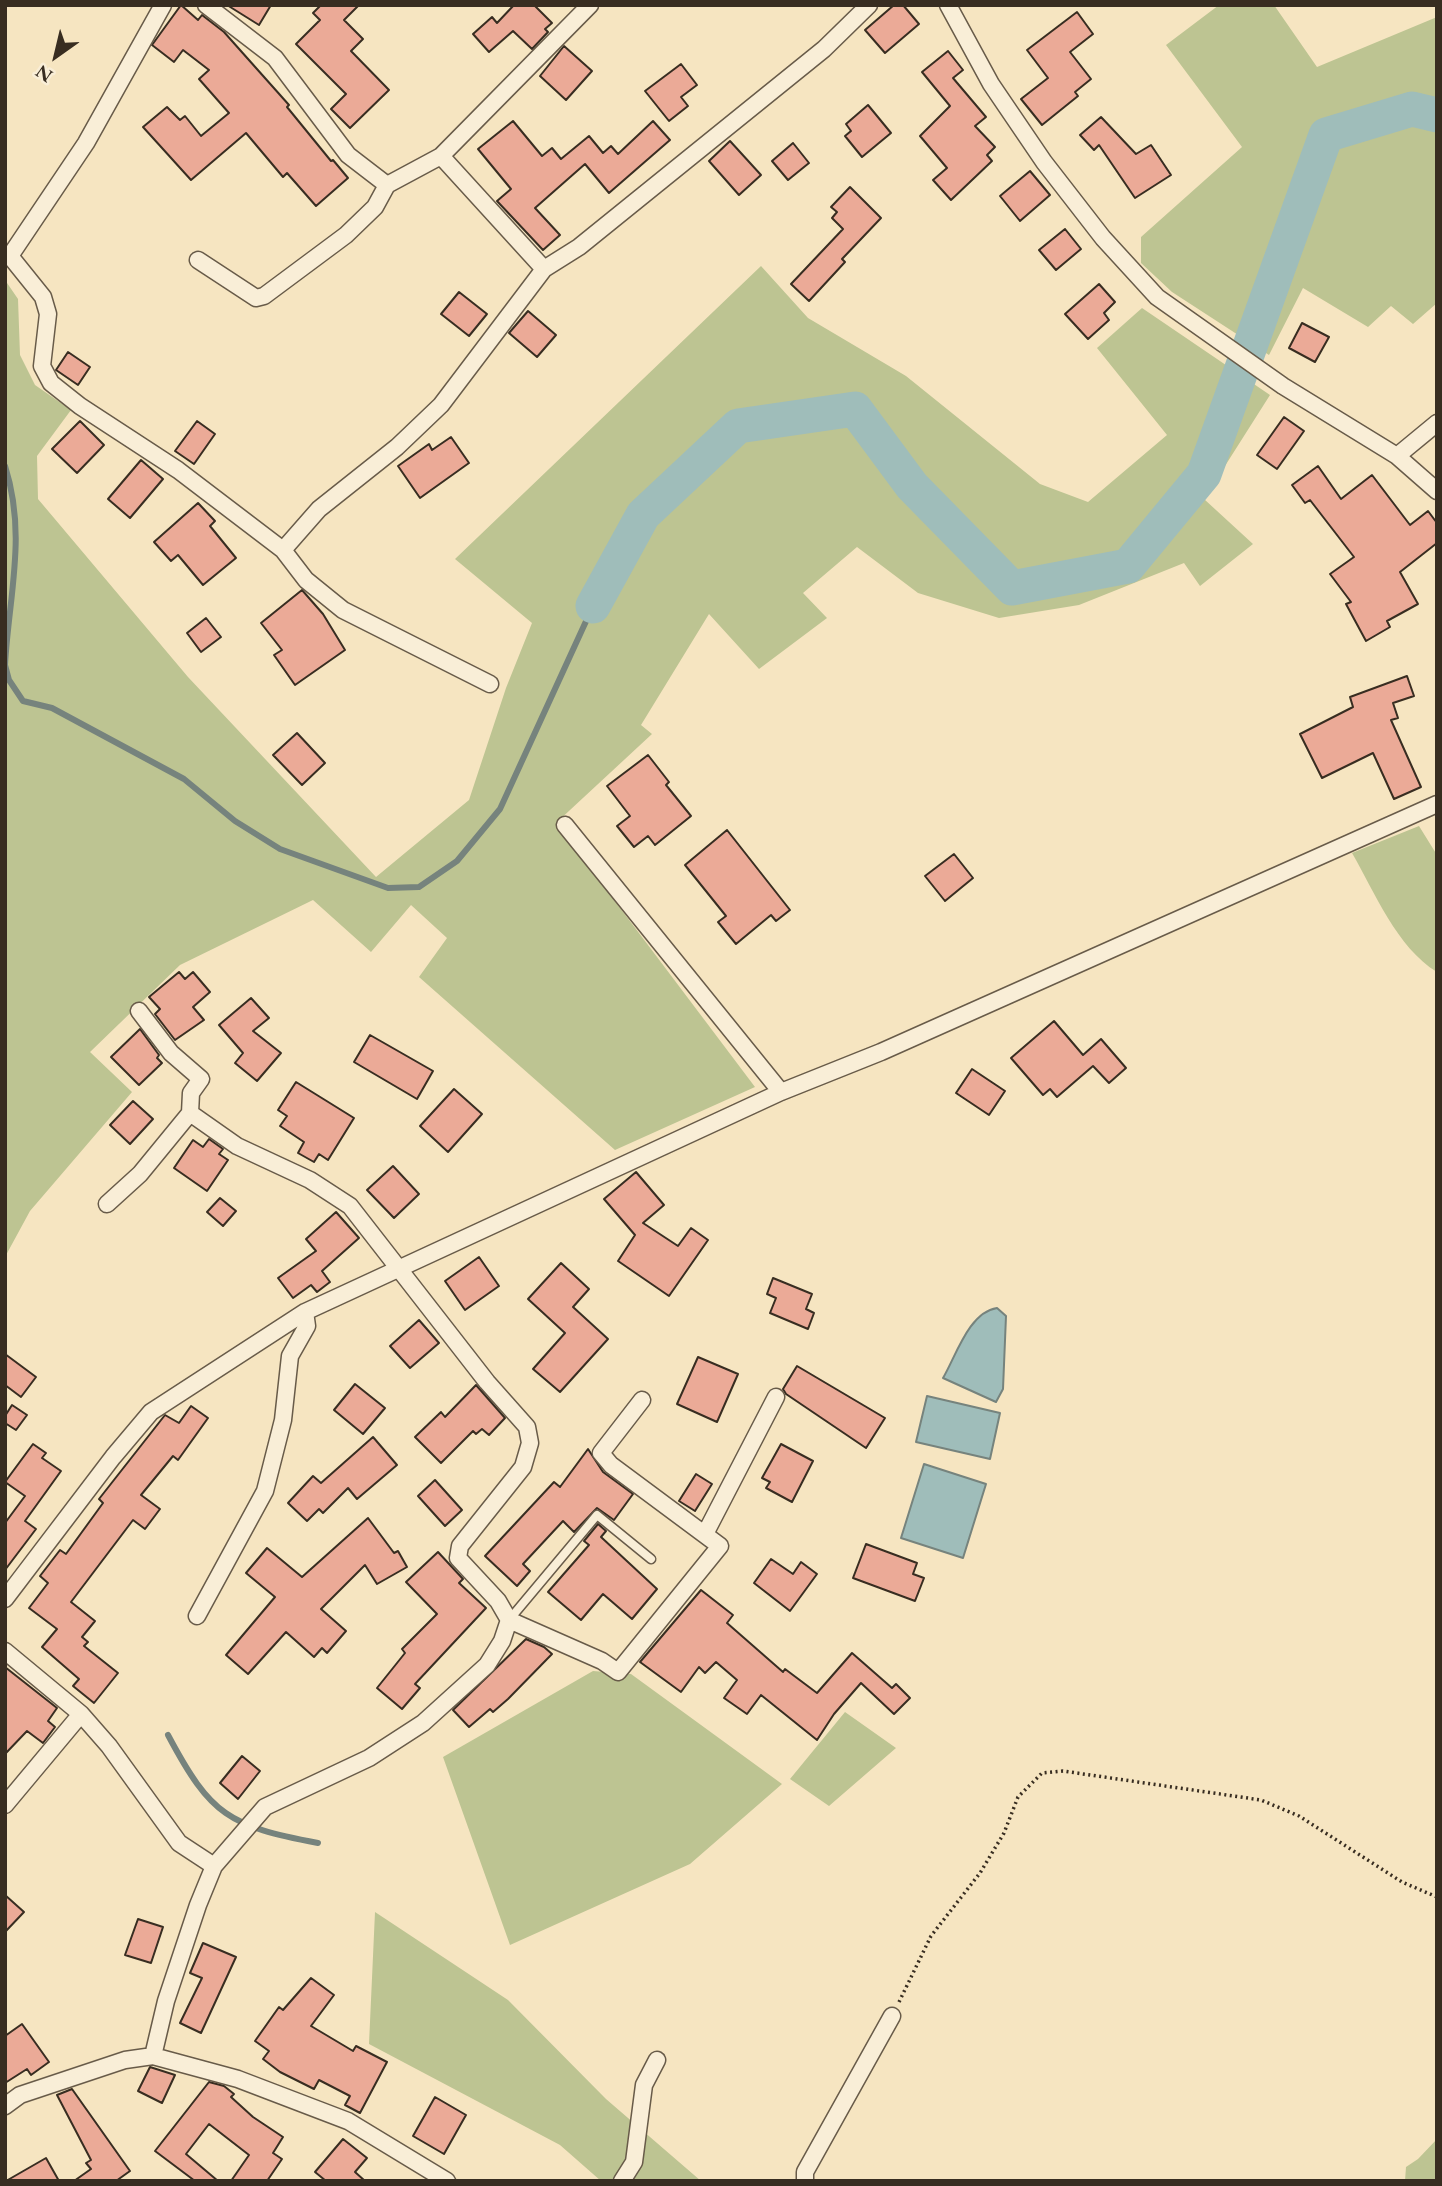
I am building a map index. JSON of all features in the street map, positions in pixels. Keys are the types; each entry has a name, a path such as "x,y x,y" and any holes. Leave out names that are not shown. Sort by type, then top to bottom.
{"street":[{"path":"163,5 86,143 7,255 43,297 48,314 42,366 51,383 80,406 178,470 283,550 306,580 343,610 490,684"},
{"path":"206,5 275,58 348,155 387,185"},
{"path":"198,260 256,298 264,296 346,235 375,207 387,185 441,156 590,5"},
{"path":"283,550 319,509 397,447 441,405 544,269 579,247 824,49 869,5"},
{"path":"948,5 991,84 1044,162 1103,238 1157,297 1272,378 1397,456 1437,491"},
{"path":"441,156 544,269"},
{"path":"1397,456 1437,423"},
{"path":"5,1600 113,1457 151,1412 305,1312 781,1092 881,1052 1437,804"},
{"path":"565,825 781,1092"},
{"path":"107,1204 140,1174 190,1113 191,1093 201,1080 172,1053 139,1011"},
{"path":"190,1113 237,1146 310,1180 350,1206 397,1270 527,1427 530,1443 523,1467 460,1546 457,1558 498,1601 509,1620 602,1661 618,1672 720,1546 611,1465 601,1453 642,1400"},
{"path":"197,1615 265,1491 283,1420 290,1356 307,1326 305,1312"},
{"path":"705,1534 776,1397"},
{"path":"153,2056 174,1977 219,1860 265,1807 369,1758 423,1723 487,1665 502,1641 509,1620"},
{"path":"5,1651 81,1714 109,1746 179,1843 219,1860"},
{"path":"5,1805 81,1714"},
{"path":"805,2181 805,2172 892,2016"},
{"path":"5,2106 19,2095 125,2060 153,2056 238,2079 348,2121 447,2181"},
{"path":"622,2181 634,2162 644,2085 657,2060"}],"lane":[{"path":"509,1620 597,1515 651,1559"}],"path":[{"path":"892,2016 931,1936 980,1873 1004,1833 1018,1797 1042,1773 1063,1771 1261,1800 1299,1816 1402,1882 1437,1897"}],"green space":[{"path":"1219,5 1274,5 1317,67 1437,17 1437,303 1413,324 1391,306 1368,327 1303,288 1269,355 1172,292 1141,263 1141,237 1242,147 1166,45"},
{"path":"761,266 808,318 906,376 1040,484 1088,502 1167,435 1097,348 1142,308 1270,395 1204,499 1253,544 1200,586 1184,563 1079,605 999,618 918,593 857,547 803,593 827,618 759,669 709,614 641,725 652,734 556,823 755,1087 615,1150 419,977 447,938 411,905 371,952 313,900 180,965 90,1052 132,1092 30,1211 5,1257 5,280 18,299 20,355 35,385 71,410 37,456 38,499 188,677 376,877 469,800 506,688 532,623 455,559"},
{"path":"1419,826 1437,855 1437,972 1423,962 1398,934 1352,853"},
{"path":"593,1671 631,1674 782,1784 690,1864 510,1945 443,1757"},
{"path":"845,1712 896,1748 829,1806 790,1779"},
{"path":"375,1912 508,2000 606,2099 701,2181 601,2181 560,2145 369,2044"},
{"path":"1437,2139 1437,2181 1405,2181 1406,2167 1418,2159"}],"water":[{"path":"997,1308 1006,1316 1003,1389 996,1402 943,1378 971,1326 987,1311"},
{"path":"927,1396 1000,1413 990,1459 916,1442"},
{"path":"924,1464 986,1484 963,1558 901,1538"}],"building":[{"path":"181,5 198,20 202,15 224,32 289,105 287,107 348,178 316,206 287,173 283,177 246,133 191,180 143,127 167,107 180,120 185,116 201,136 229,113 199,79 209,70 183,50 174,62 152,45"},
{"path":"227,5 271,5 259,25"},
{"path":"321,5 359,5 344,20 363,39 351,51 389,90 350,128 331,109 346,94 296,44 320,20 313,13"},
{"path":"514,5 534,5 552,23 545,29 548,32 532,49 513,31 489,52 473,34 492,17 497,23"},
{"path":"894,5 903,5 919,24 885,53 865,30"},
{"path":"1077,12 1093,34 1070,52 1091,79 1075,92 1078,96 1042,125 1021,99 1048,78 1027,50"},
{"path":"564,46 592,71 566,100 540,76"},
{"path":"948,51 963,70 953,78 986,117 975,126 995,147 987,155 992,161 951,200 933,180 947,168 920,136 950,106 922,72"},
{"path":"681,64 697,85 681,97 688,106 669,121 645,91"},
{"path":"868,105 891,133 862,157 845,136 851,131 846,124"},
{"path":"1101,117 1136,154 1151,145 1171,175 1135,198 1099,145 1094,150 1080,135"},
{"path":"513,121 542,156 552,148 561,159 589,136 603,153 611,146 618,154 653,121 670,140 609,193 585,164 535,208 560,235 543,250 497,201 511,189 478,149"},
{"path":"730,141 761,175 739,195 709,161"},
{"path":"793,143 809,163 788,180 772,161"},
{"path":"1030,171 1050,195 1020,221 1000,196"},
{"path":"850,187 881,218 842,259 845,262 809,301 791,284 843,229 832,218 837,212 831,207"},
{"path":"1065,229 1081,249 1056,270 1039,250"},
{"path":"1099,284 1115,302 1104,313 1109,320 1088,339 1065,314"},
{"path":"459,292 487,314 469,336 441,314"},
{"path":"528,311 556,335 537,357 509,333"},
{"path":"1302,323 1329,337 1315,362 1289,348"},
{"path":"68,352 90,367 78,385 56,370"},
{"path":"1284,417 1304,431 1277,469 1257,455"},
{"path":"80,421 104,445 77,473 52,449"},
{"path":"197,421 215,434 194,464 175,451"},
{"path":"451,437 469,463 420,498 398,466 429,444 432,450"},
{"path":"141,460 163,479 130,518 108,499"},
{"path":"1318,466 1341,499 1372,475 1410,525 1428,511 1437,523 1437,543 1400,572 1418,604 1387,621 1390,627 1366,641 1346,604 1351,602 1330,574 1354,557 1310,500 1305,503 1292,485"},
{"path":"198,503 215,521 210,526 236,558 203,585 178,555 171,561 154,542"},
{"path":"302,590 323,614 345,650 295,685 274,655 282,650 261,623"},
{"path":"206,618 221,637 201,652 187,633"},
{"path":"1407,676 1414,696 1393,703 1398,718 1391,720 1421,787 1394,799 1373,753 1322,778 1300,734 1353,707 1350,697"},
{"path":"297,733 325,763 302,785 273,755"},
{"path":"648,755 669,782 666,785 691,816 655,845 648,836 634,847 617,826 630,816 607,786"},
{"path":"727,830 790,910 776,921 771,915 736,944 718,922 726,916 685,865"},
{"path":"954,854 973,878 945,901 925,876"},
{"path":"179,972 185,979 193,972 210,992 193,1007 204,1020 175,1040 155,1014 160,1009 149,997"},
{"path":"251,998 269,1018 253,1031 281,1053 257,1081 235,1063 243,1053 219,1025"},
{"path":"1054,1021 1083,1055 1101,1039 1126,1068 1109,1083 1093,1066 1057,1097 1050,1089 1043,1095 1011,1058"},
{"path":"140,1029 162,1063 139,1085 111,1057"},
{"path":"370,1035 433,1071 417,1099 354,1062"},
{"path":"972,1069 1005,1091 989,1115 956,1093"},
{"path":"296,1082 354,1118 328,1160 319,1154 314,1162 298,1153 304,1142 280,1126 287,1116 278,1110"},
{"path":"454,1089 482,1114 448,1152 420,1126"},
{"path":"133,1101 153,1119 130,1144 110,1125"},
{"path":"209,1139 223,1149 219,1154 228,1160 207,1191 174,1168 193,1140 203,1147"},
{"path":"393,1166 419,1194 394,1218 367,1190"},
{"path":"636,1172 664,1205 643,1223 678,1246 691,1228 708,1240 669,1296 618,1261 635,1235 604,1199"},
{"path":"220,1198 236,1211 223,1226 207,1212"},
{"path":"336,1212 359,1238 322,1271 330,1282 317,1292 311,1285 293,1298 278,1278 316,1251 306,1239"},
{"path":"479,1257 499,1286 465,1310 445,1281"},
{"path":"561,1263 589,1289 573,1307 608,1339 560,1392 533,1369 565,1333 528,1299"},
{"path":"773,1278 812,1294 806,1309 814,1313 808,1329 770,1313 776,1298 767,1294"},
{"path":"419,1320 439,1343 410,1368 390,1346"},
{"path":"5,1354 36,1377 21,1397 5,1385"},
{"path":"698,1357 738,1374 717,1422 677,1404"},
{"path":"797,1366 885,1418 866,1448 786,1394 783,1389"},
{"path":"355,1384 385,1408 363,1434 334,1410"},
{"path":"476,1385 505,1418 489,1435 482,1429 476,1434 473,1431 441,1463 415,1437 441,1412 445,1417"},
{"path":"12,1405 27,1415 16,1430 5,1423 5,1416"},
{"path":"191,1406 208,1418 178,1460 173,1456 141,1495 160,1509 145,1529 133,1520 71,1602 95,1621 82,1637 88,1642 84,1646 118,1673 94,1703 73,1686 79,1679 42,1647 57,1629 29,1608 48,1583 40,1576 60,1550 66,1554 103,1503 99,1499 165,1415 179,1423"},
{"path":"373,1437 397,1465 357,1499 348,1488 323,1513 319,1509 307,1521 288,1503 313,1476 321,1483"},
{"path":"33,1444 46,1453 42,1458 61,1471 25,1521 36,1529 5,1570 5,1523 25,1496 5,1482"},
{"path":"781,1444 813,1461 792,1502 766,1488 770,1482 762,1478"},
{"path":"588,1449 603,1472 633,1494 614,1520 597,1508 574,1532 563,1521 523,1564 530,1571 517,1586 485,1556 554,1482 560,1487"},
{"path":"696,1474 712,1484 695,1511 679,1501"},
{"path":"435,1480 462,1510 445,1526 418,1496"},
{"path":"368,1518 394,1553 398,1551 407,1567 377,1584 365,1565 321,1609 346,1631 327,1653 322,1648 314,1657 286,1632 248,1674 226,1655 275,1597 246,1573 267,1548 302,1577"},
{"path":"598,1524 606,1531 601,1537 657,1589 632,1619 603,1594 581,1620 548,1592 589,1545 584,1541"},
{"path":"866,1544 917,1563 913,1574 924,1578 915,1601 853,1578"},
{"path":"438,1552 463,1579 459,1583 486,1608 415,1684 420,1688 402,1709 377,1688 405,1653 402,1649 437,1614 406,1582"},
{"path":"771,1559 793,1574 801,1562 817,1574 790,1611 754,1583"},
{"path":"701,1590 733,1615 727,1623 783,1672 785,1669 817,1693 852,1653 892,1688 896,1684 910,1698 894,1714 861,1683 834,1714 817,1740 761,1695 747,1714 724,1698 737,1680 716,1662 705,1673 699,1667 681,1692 640,1662"},
{"path":"526,1639 552,1654 508,1699 493,1712 490,1709 469,1727 453,1710"},
{"path":"5,1667 57,1708 48,1721 55,1727 43,1743 27,1731 5,1754"},
{"path":"242,1756 260,1771 238,1799 220,1783"},
{"path":"5,1895 24,1912 5,1932"},
{"path":"138,1919 163,1927 151,1963 125,1955"},
{"path":"203,1943 236,1957 201,2033 180,2023 202,1978 190,1973"},
{"path":"311,1978 334,1995 311,2026 353,2051 356,2046 387,2062 360,2113 345,2105 350,2096 319,2080 314,2089 280,2072 263,2059 269,2051 255,2041 279,2007 283,2010"},
{"path":"22,2024 49,2062 31,2075 27,2069 5,2083 5,2036"},
{"path":"150,2067 175,2075 162,2103 138,2091"},
{"path":"209,2082 224,2086 234,2094 231,2097 253,2117 283,2137 273,2153 282,2159 267,2181 231,2181 249,2155 209,2124 186,2154 218,2181 195,2181 155,2151"},
{"path":"72,2089 130,2171 116,2181 74,2181 91,2169 86,2163 91,2160 57,2095"},
{"path":"435,2097 466,2115 444,2154 413,2136"},
{"path":"343,2139 367,2158 355,2172 365,2181 326,2181 315,2172"},
{"path":"46,2158 59,2181 6,2181"}],"waterway":[{"path":"593,606 643,515 738,426 855,409 912,486 1012,588 1128,566 1204,474 1326,135 1412,109 1437,115"},
{"path":"5,466 15,516 16,541 5,665 9,680 23,701 52,708 184,779 235,821 280,849 388,888 419,887 457,861 500,809 593,606"},
{"path":"168,1735 197,1784 226,1813 263,1830 318,1843"}]}
